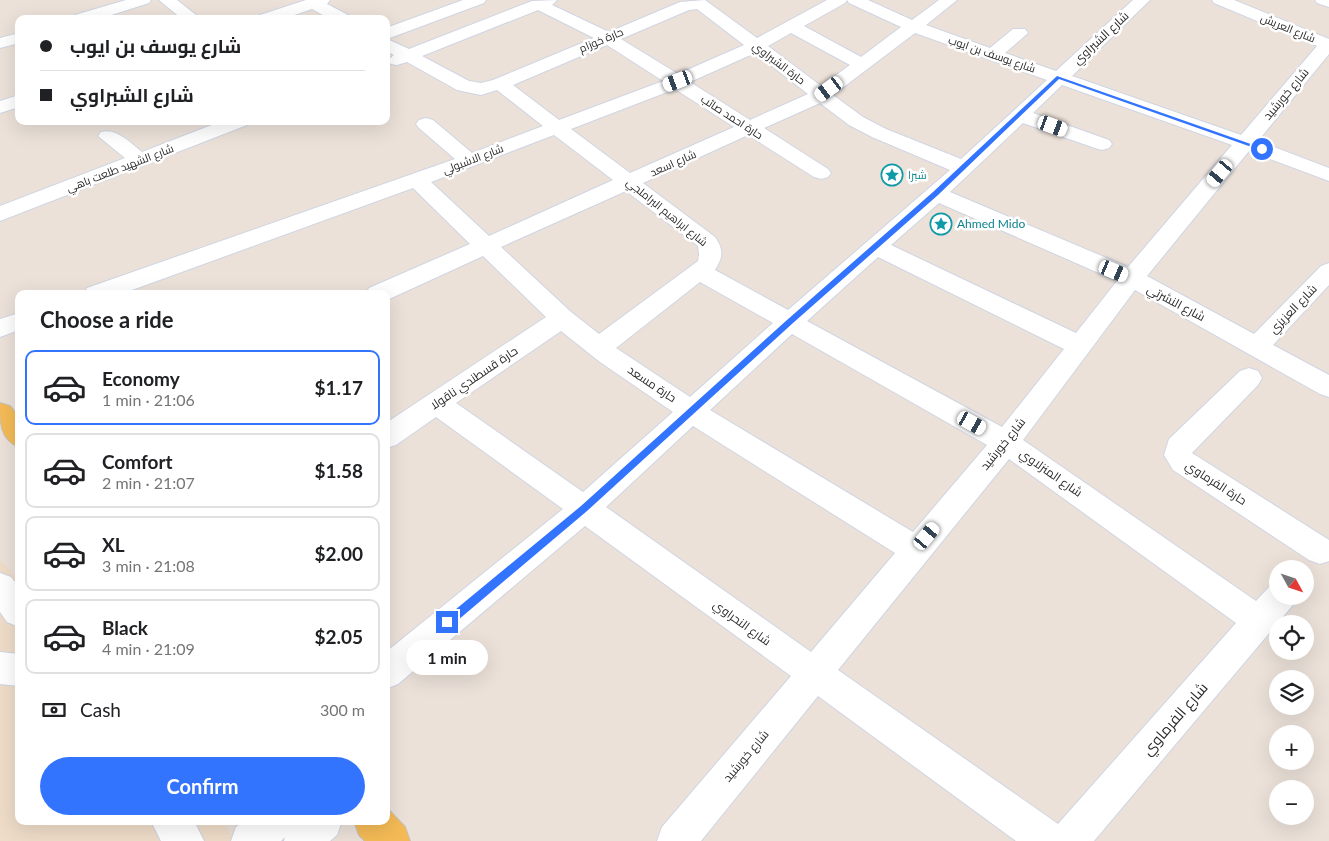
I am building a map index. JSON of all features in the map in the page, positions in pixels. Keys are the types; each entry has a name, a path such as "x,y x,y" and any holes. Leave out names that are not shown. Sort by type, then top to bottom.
{"main road":[{"path":"0,413 15,431"},
{"path":"377,825 391,841"}],"street":[{"path":"94,15 143,0"},
{"path":"168,0 188,15"},
{"name":"شارع الاشبولي","path":"107,290 469,161 678,81 756,46 839,0"},
{"name":"شارع يوسف بن ايوب","path":"855,0 912,26 1245,143 1329,175"},
{"name":"شارع اسعد","path":"387,290 821,95 912,26 950,0"},
{"name":"شارع الشبراوي","path":"390,670 584,509 790,322 936,194 1142,0"},
{"name":"شارع العريش","path":"1220,0 1328,44"},
{"path":"1323,0 1329,2"},
{"path":"278,15 318,1 337,15"},
{"path":"390,32 470,1 497,21"},
{"path":"390,63 544,2"},
{"name":"حارة احمد صائب","path":"544,2 678,81 821,173"},
{"name":"حارة خوزام","path":"390,46 472,88 491,87 690,3 704,5"},
{"name":"حارة الشبراوي","path":"704,5 856,121 879,133 964,168"},
{"path":"792,27 862,65"},
{"path":"992,55 1019,34"},
{"path":"0,43 15,39"},
{"name":"شارع خورشيد","path":"676,841 1006,442 1132,278 1328,44"},
{"name":"شارع ابراهيم البراملجي","path":"500,84 707,242 712,254 710,260 700,272 599,347"},
{"path":"0,107 15,102"},
{"path":"1020,115 1102,144"},
{"path":"426,124 469,161"},
{"path":"194,125 206,134"},
{"name":"شارع الشهيد طلعت باهي","path":"0,214 230,125"},
{"path":"108,136 140,160"},
{"name":"حارة مسعد","path":"417,180 487,244 562,318 599,347 692,412 916,550"},
{"name":"شارع النشرتي","path":"936,194 1132,278 1329,387"},
{"path":"876,247 1080,346"},
{"name":"شارع العزيزي","path":"1257,346 1329,271"},
{"name":"شارع المنزلاوي","path":"700,272 1006,442 1270,608"},
{"name":"حارة قسطندي ناقولا","path":"390,435 562,318"},
{"path":"0,328 15,322"},
{"name":"حارة الفرماوي","path":"1248,378 1179,447 1178,454 1183,462 1318,553"},
{"name":"شارع النحراوي","path":"437,403 1048,841"},
{"path":"0,586 15,607"},
{"name":"شارع الفرماوي","path":"1069,841 1270,608"},
{"path":"0,668 15,670"},
{"path":"173,825 185,841"},
{"path":"250,841 270,825"},
{"path":"303,841 319,825"}],"shaded area":[{"path":"0,559 15,576 15,825 224,825 237,841 0,841"}],"place":[{"name":"شبرا","path":"892,175"},
{"name":"Ahmed Mido","path":"941,224"}],"route":[{"path":"447,622 584,509 790,322 936,194 1059,77 1262,149"}]}
